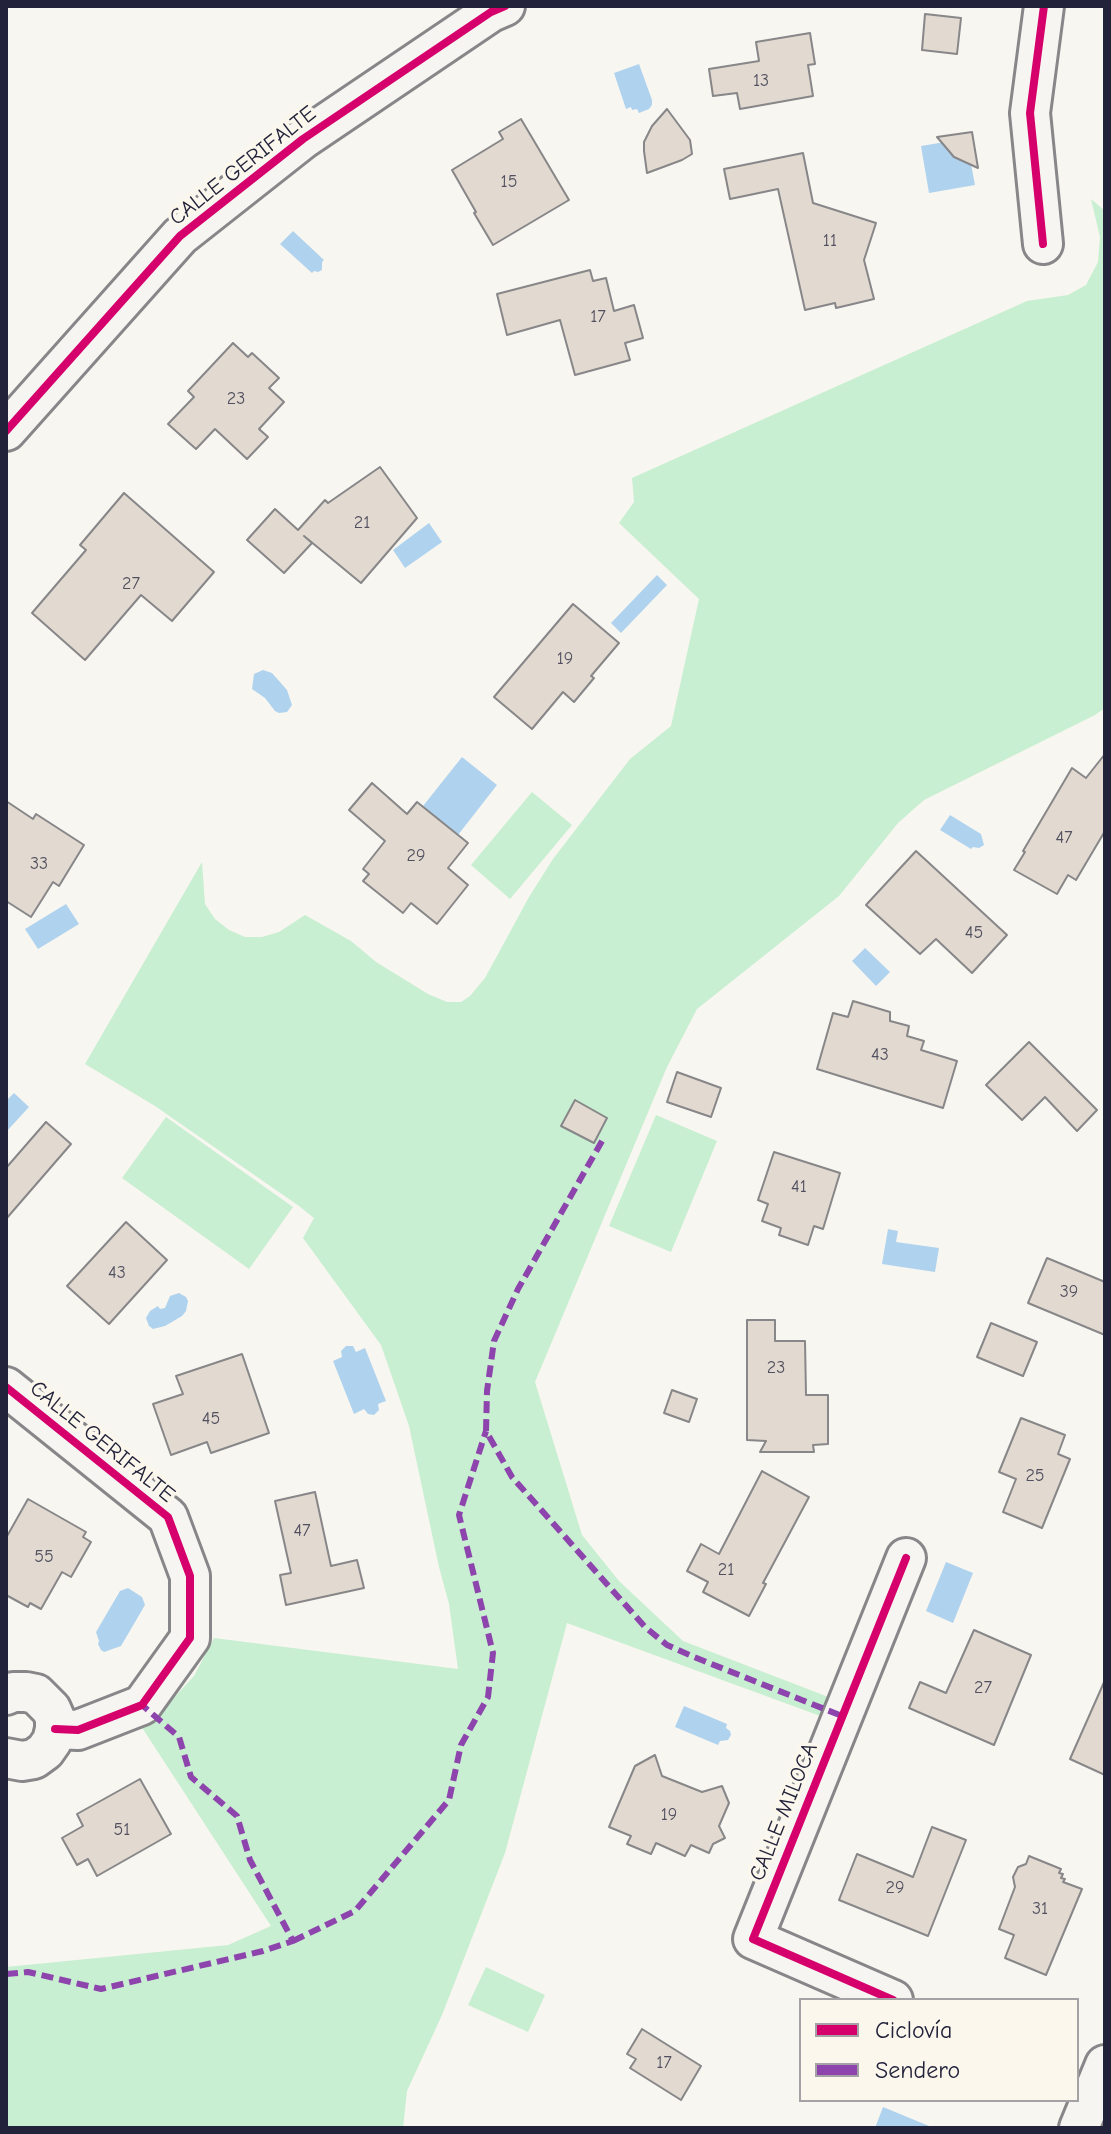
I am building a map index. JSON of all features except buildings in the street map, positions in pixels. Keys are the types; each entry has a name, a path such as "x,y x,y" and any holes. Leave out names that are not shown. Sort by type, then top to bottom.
{"street":[{"name":"CALLE GERIFALTE","path":"6,431 180,236 303,139 491,12 505,6"},
{"path":"1043,244 1030,113 1044,6"},
{"name":"CALLE GERIFALTE","path":"6,1387 168,1517 190,1576 190,1638 142,1705 78,1730 55,1729"},
{"name":"CALLE MILOCA","path":"888,1998 753,1939 906,1558"},
{"path":"6,1695 13,1692 36,1694 51,1709 55,1718 52,1741 45,1751 34,1759 22,1761 6,1758"},
{"path":"1079,2128 1092,2078"}],"green space":[{"path":"1091,199 1105,211 1105,708 924,800 898,823 839,896 697,1009 667,1067 535,1382 582,1535 619,1581 683,1641 831,1698 823,1717 567,1623 505,1853 442,2015 407,2091 403,2128 6,2128 6,1967 228,1945 271,1926 141,1726 170,1702 194,1676 214,1638 458,1669 449,1604 409,1426 381,1345 303,1238 314,1218 155,1106 85,1064 202,862 205,904 215,919 229,930 245,937 262,937 279,932 305,915 351,941 376,962 428,994 447,1002 461,1002 470,996 485,978 553,859 630,759 671,726 699,599 619,523 634,502 632,478 1027,301 1068,295 1086,285 1098,262 1100,237"},
{"path":"532,792 572,825 510,899 471,865"},
{"path":"656,1115 717,1141 671,1252 609,1226"},
{"path":"166,1117 293,1207 249,1269 122,1178"},
{"path":"486,1967 545,1995 528,2032 468,2005"}],"water":[{"path":"639,64 652,105 639,113 631,107 626,109 614,73"},
{"path":"945,142 954,157 971,164 975,185 929,193 921,146"},
{"path":"293,231 324,260 322,270 312,273 280,244"},
{"path":"429,523 442,542 405,568 393,550"},
{"path":"657,575 667,585 621,633 611,623"},
{"path":"263,670 272,673 287,690 292,705 287,712 275,711 265,698 252,689 254,674"},
{"path":"462,757 497,785 458,835 423,806"},
{"path":"950,815 981,834 984,845 971,849 940,830"},
{"path":"66,904 79,924 38,949 25,929"},
{"path":"865,948 890,972 876,986 852,961"},
{"path":"14,1093 29,1107 6,1132 6,1101"},
{"path":"888,1229 898,1231 896,1242 939,1248 935,1272 882,1264"},
{"path":"179,1293 188,1301 182,1316 165,1326 153,1329 149,1326 146,1318 150,1311 158,1306 165,1308 170,1296"},
{"path":"346,1346 353,1346 356,1352 365,1348 386,1401 378,1404 379,1410 374,1415 364,1409 354,1414 333,1361 342,1357 341,1351"},
{"path":"946,1562 973,1573 953,1623 926,1611"},
{"path":"128,1588 142,1597 145,1605 121,1646 104,1652 98,1644 96,1632 120,1591"},
{"path":"684,1706 727,1724 731,1735 728,1740 720,1741 718,1745 675,1727"},
{"path":"883,2107 934,2128 875,2128"}],"marked path":[{"path":"602,1141 518,1289 494,1341 487,1391 486,1431 512,1477 645,1627 667,1645 842,1716"},
{"path":"293,1941 355,1911 449,1800 461,1745 488,1697 493,1653 459,1515 486,1431"},
{"path":"6,1974 28,1972 101,1989 263,1951 293,1941 250,1860 237,1816 191,1777 179,1737 142,1705"}],"cycle path":[{"path":"6,431 180,236 303,139 491,12 505,6"},
{"path":"1043,244 1030,113 1044,6"},
{"path":"6,1387 168,1517 190,1576 190,1638 142,1705 78,1730 55,1729"},
{"path":"888,1998 753,1939 906,1558"}]}
